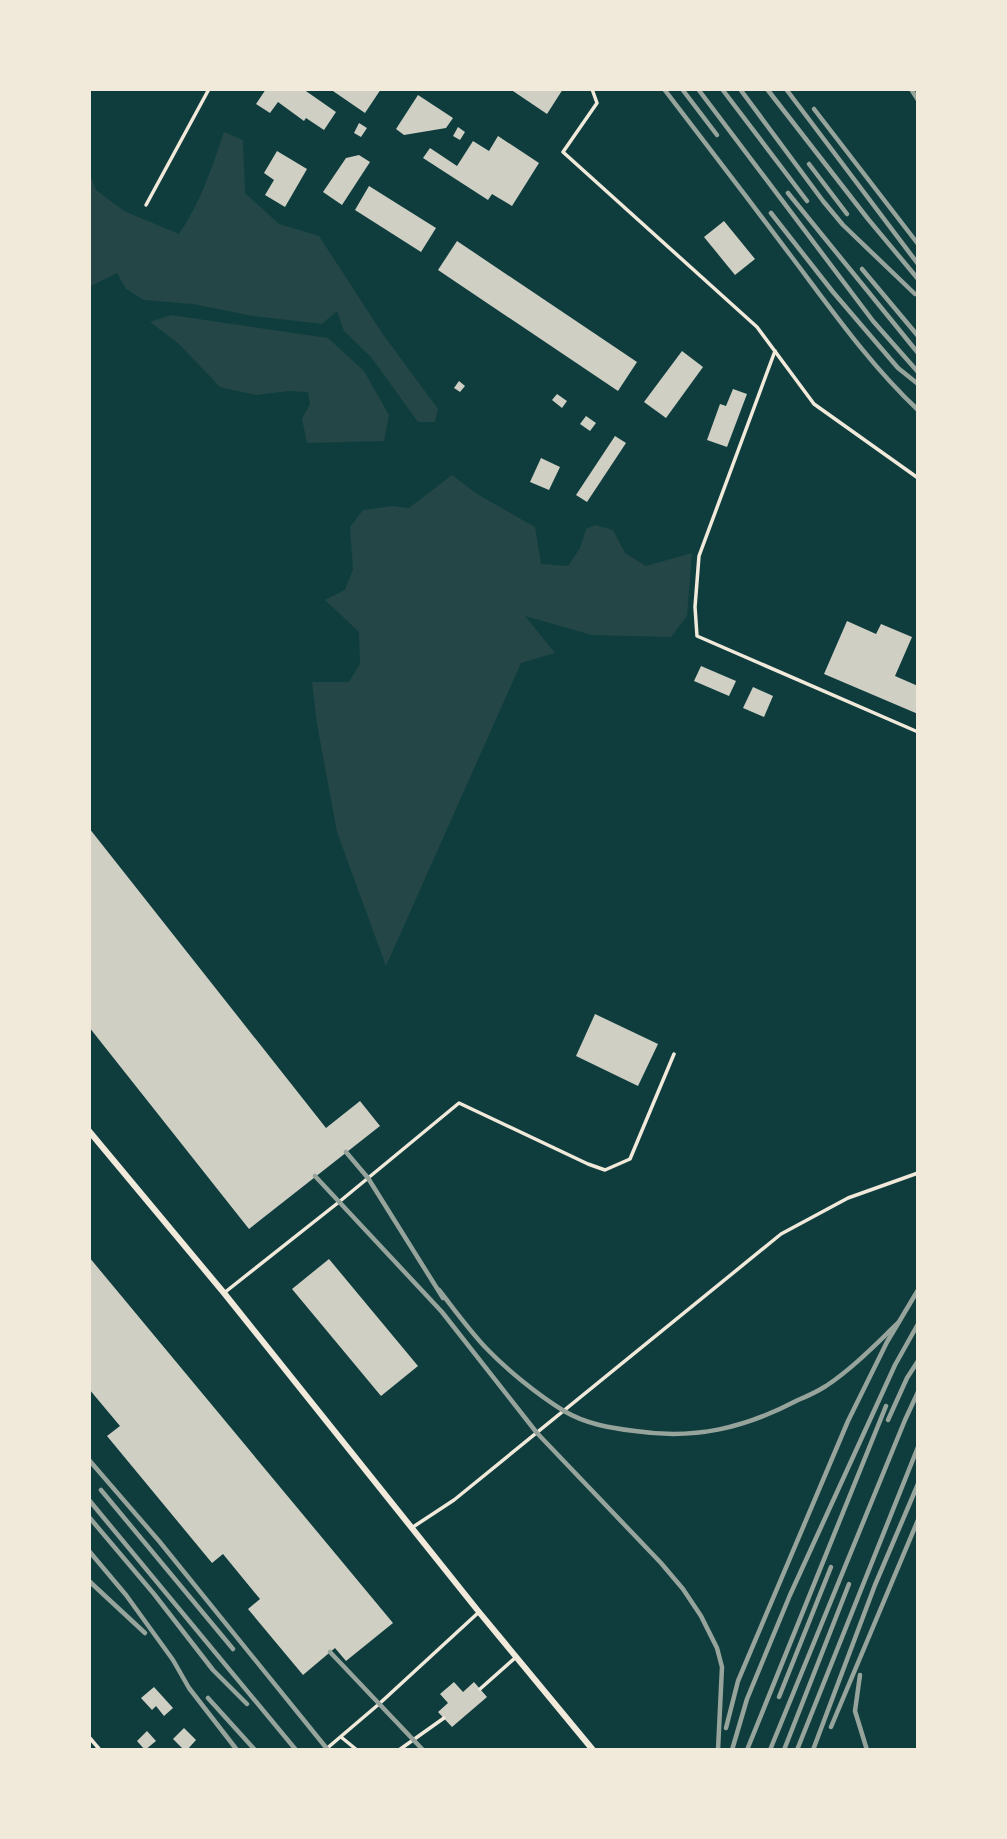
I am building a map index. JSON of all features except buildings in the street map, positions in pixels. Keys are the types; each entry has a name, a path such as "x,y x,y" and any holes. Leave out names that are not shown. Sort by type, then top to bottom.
{"street":[{"path":"89,1131 224,1293 593,1750"}],"lane":[{"path":"146,205 209,89"},
{"path":"592,89 597,103 564,152 757,327 814,404 918,478"},
{"path":"775,351 699,556 695,607 697,636 918,732"},
{"path":"224,1293 459,1103 605,1170 630,1159 674,1054"},
{"path":"412,1527 454,1500 781,1234 848,1198 918,1173"},
{"path":"325,1750 479,1612"},
{"path":"480,1689 517,1656"},
{"path":"399,1750 444,1718"},
{"path":"89,1737 100,1750"},
{"path":"341,1737 357,1750"}],"shaded area":[{"path":"224,132 243,140 245,193 279,224 319,236 382,333 438,409 435,422 418,422 371,357 344,331 337,311 322,324 253,316 193,304 144,300 126,289 117,273 89,287 89,172 96,190 124,211 179,234 200,197"},
{"path":"171,315 328,338 364,371 389,415 384,441 307,443 302,419 310,404 308,392 256,395 220,387 179,344 150,322"},
{"path":"452,475 477,494 535,527 541,564 568,566 580,548 586,529 595,525 613,530 625,553 646,566 692,553 687,616 671,637 592,635 525,616 555,653 521,663 386,966 337,832 312,682 349,682 360,664 359,632 325,600 345,590 353,569 350,527 363,510 393,506 409,508"}],"railway":[{"path":"664,89 852,336 900,393 918,410"},
{"path":"682,89 717,135"},
{"path":"698,89 873,321 918,372"},
{"path":"722,89 807,201"},
{"path":"740,89 843,225 915,294"},
{"path":"767,89 918,279"},
{"path":"786,89 918,264"},
{"path":"911,89 918,100"},
{"path":"814,109 918,244"},
{"path":"809,164 847,214"},
{"path":"788,193 918,353"},
{"path":"771,213 833,292 898,368 918,384"},
{"path":"862,269 918,336"},
{"path":"346,1152 368,1178 443,1298"},
{"path":"315,1176 442,1312 537,1433 683,1589 701,1616 717,1648 722,1667 718,1750"},
{"path":"439,1290 494,1356 554,1405 598,1425 657,1433 699,1433 739,1424 778,1410 836,1379 898,1323"},
{"path":"726,1728 738,1681 848,1421 887,1342 918,1290"},
{"path":"732,1750 747,1699 790,1595 895,1365 918,1324"},
{"path":"888,1420 907,1378 918,1361"},
{"path":"770,1750 918,1392"},
{"path":"747,1750 886,1406"},
{"path":"797,1750 918,1447"},
{"path":"89,1460 159,1541 328,1750"},
{"path":"813,1750 875,1585 918,1484"},
{"path":"101,1490 233,1649"},
{"path":"89,1500 296,1750"},
{"path":"89,1517 213,1670 247,1704"},
{"path":"831,1727 918,1520"},
{"path":"89,1551 126,1595 173,1660 189,1688 237,1750"},
{"path":"779,1697 831,1567"},
{"path":"89,1581 145,1633"},
{"path":"784,1750 849,1584"},
{"path":"330,1652 423,1750"},
{"path":"860,1675 855,1711 867,1750"},
{"path":"208,1698 255,1750"}]}
